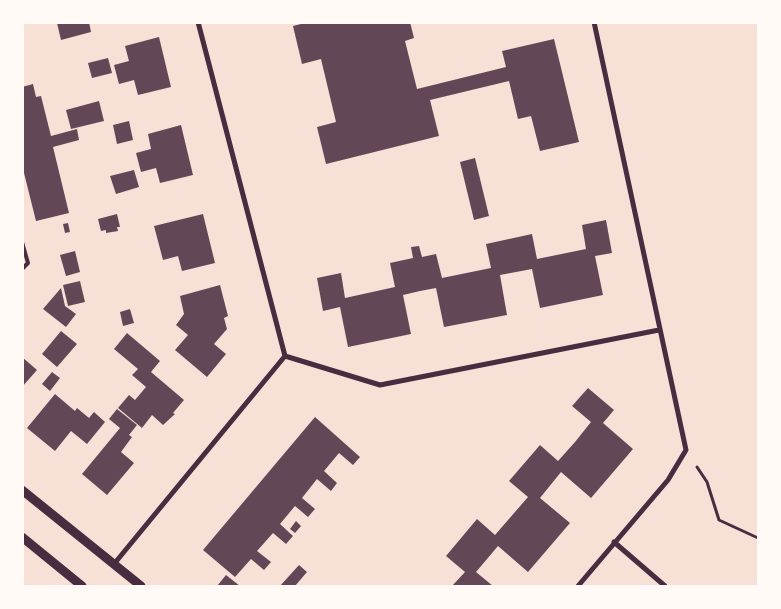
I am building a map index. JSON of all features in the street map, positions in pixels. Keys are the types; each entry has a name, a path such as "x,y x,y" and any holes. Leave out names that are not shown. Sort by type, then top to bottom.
{"street":[{"path":"198,22 285,356"},
{"path":"578,586 668,480 686,450 594,22"},
{"path":"285,356 380,385 659,330"},
{"path":"114,564 285,356"},
{"path":"22,490 141,586"},
{"path":"22,537 82,586"},
{"path":"614,542 665,586"}],"lane":[{"path":"22,242 28,262 22,269"}],"path":[{"path":"686,450 707,482 719,520 758,538"}],"building":[{"path":"89,22 91,32 61,40 57,23"},
{"path":"309,22 410,22 414,38 405,41 417,89 506,67 502,51 554,39 579,142 540,151 531,116 518,119 509,81 430,100 439,136 326,164 317,127 336,122 321,59 302,64 293,26"},
{"path":"159,37 171,87 138,95 134,80 119,84 114,65 129,61 125,46"},
{"path":"108,58 112,73 92,78 88,63"},
{"path":"33,84 36,97 41,96 51,136 77,129 79,140 53,147 69,213 36,221 22,165 22,87"},
{"path":"99,101 104,121 71,129 66,110"},
{"path":"129,121 133,140 117,144 113,125"},
{"path":"181,125 193,175 160,183 156,168 141,172 136,153 151,149 148,134"},
{"path":"475,158 489,216 474,220 460,162"},
{"path":"134,170 139,187 116,194 110,176"},
{"path":"117,214 120,227 117,227 118,231 106,233 106,230 101,231 98,219"},
{"path":"203,214 215,263 182,271 178,256 163,260 154,226"},
{"path":"606,220 612,253 595,256 603,295 540,308 532,269 500,275 507,315 444,327 436,288 420,291 403,295 411,334 348,347 340,307 323,311 317,278 341,273 345,298 395,287 390,263 413,258 411,247 419,246 422,257 436,254 442,278 491,268 486,244 532,234 537,259 586,249 582,225"},
{"path":"68,223 70,232 65,233 63,224"},
{"path":"75,251 80,272 66,276 60,255"},
{"path":"80,281 85,302 68,306 63,285"},
{"path":"220,285 228,316 224,318 227,329 214,344 226,354 207,377 175,350 188,335 176,325 184,314 180,296"},
{"path":"61,288 65,306 76,314 66,327 43,309"},
{"path":"130,309 134,323 123,326 120,312"},
{"path":"61,331 77,344 57,367 42,354"},
{"path":"127,333 160,361 151,372 184,400 173,413 175,414 163,425 152,415 142,428 118,408 129,395 135,400 146,387 132,375 138,369 114,349"},
{"path":"22,357 37,370 22,387"},
{"path":"52,372 60,378 50,391 42,384"},
{"path":"588,388 614,410 603,423 633,449 591,498 561,472 540,498 570,523 528,572 498,546 476,572 493,586 452,586 465,572 446,556 477,519 495,535 528,497 509,481 540,445 558,461 575,442 591,422 572,406"},
{"path":"55,394 75,411 77,408 89,418 94,412 105,422 87,444 71,431 55,451 27,428"},
{"path":"117,409 137,425 129,435 132,437 121,452 134,463 107,495 82,474 120,428 109,419"},
{"path":"315,417 360,457 353,465 339,453 324,471 337,483 331,491 317,479 302,498 315,509 308,517 295,506 280,524 293,536 286,544 273,533 257,551 271,562 264,570 251,559 235,577 203,550"},
{"path":"296,521 301,526 295,533 290,529"},
{"path":"299,565 307,572 295,586 280,586"},
{"path":"226,575 240,586 217,586"}]}
